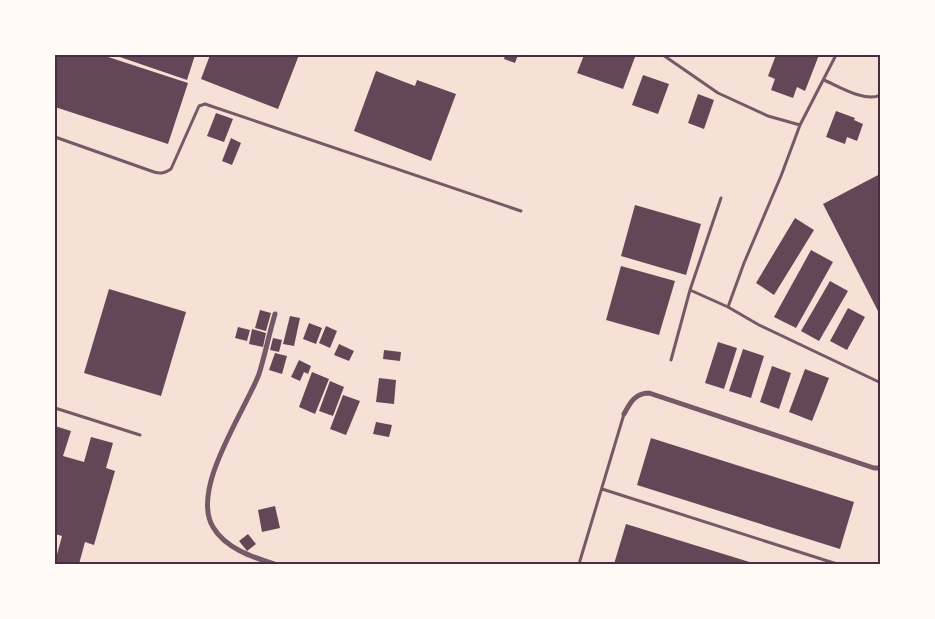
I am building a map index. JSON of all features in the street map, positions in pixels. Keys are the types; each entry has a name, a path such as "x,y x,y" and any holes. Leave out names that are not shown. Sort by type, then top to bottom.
{"street":[{"path":"274,564 228,544 220,538 212,527 206,507 218,461 232,425 258,374 275,314"},
{"path":"624,414 630,402 643,393 649,393 874,468 880,468"}],"lane":[{"path":"663,55 718,93 768,116 800,125"},
{"path":"728,307 800,125 836,55"},
{"path":"824,80 864,97 880,95"},
{"path":"55,137 160,174 171,169 199,106 205,104 521,211"},
{"path":"671,360 690,290 722,198"},
{"path":"690,290 879,382"},
{"path":"55,408 140,435"},
{"path":"579,564 624,414"},
{"path":"602,490 837,564"}],"building":[{"path":"55,55 102,55 188,83 168,144 55,107"},
{"path":"114,55 195,55 187,80"},
{"path":"210,55 299,55 278,109 201,79"},
{"path":"505,55 518,55 515,63 504,59"},
{"path":"584,55 628,55 635,57 623,89 577,73"},
{"path":"776,55 819,55 805,91 797,87 793,98 771,90 775,79 768,76"},
{"path":"376,71 415,86 417,80 456,94 431,161 354,131"},
{"path":"643,75 669,84 658,114 632,105"},
{"path":"698,94 714,100 704,129 688,123"},
{"path":"836,111 855,118 854,120 863,124 857,141 847,137 845,144 826,137"},
{"path":"216,113 233,119 224,142 207,136"},
{"path":"231,138 241,143 232,165 222,161"},
{"path":"880,174 880,315 823,204"},
{"path":"635,205 701,224 686,275 621,256"},
{"path":"795,218 814,230 774,295 756,283"},
{"path":"811,250 833,262 796,328 774,317"},
{"path":"621,266 675,281 659,335 606,320"},
{"path":"830,281 848,291 819,341 801,331"},
{"path":"109,289 186,312 161,396 84,373"},
{"path":"848,308 865,317 847,350 830,341"},
{"path":"260,310 271,313 266,331 255,328"},
{"path":"290,316 300,318 294,346 283,344"},
{"path":"309,323 322,328 316,344 303,339"},
{"path":"326,326 337,331 330,348 319,343"},
{"path":"238,327 250,330 247,341 235,338"},
{"path":"252,329 266,333 263,347 249,344"},
{"path":"273,338 282,340 279,352 270,350"},
{"path":"718,342 737,348 724,389 705,383"},
{"path":"339,344 354,351 349,361 334,355"},
{"path":"743,349 764,356 751,398 729,391"},
{"path":"384,350 401,352 400,361 383,359"},
{"path":"275,353 287,356 282,374 269,370"},
{"path":"299,360 311,366 308,374 304,372 300,381 291,377"},
{"path":"772,366 791,373 779,409 760,402"},
{"path":"805,369 829,378 812,421 789,412"},
{"path":"312,372 329,379 315,414 299,407"},
{"path":"379,378 396,380 394,404 376,402"},
{"path":"330,381 344,387 333,416 319,411"},
{"path":"343,395 360,401 346,435 330,429"},
{"path":"376,422 392,425 389,437 373,434"},
{"path":"55,426 71,431 63,456 84,462 91,437 113,443 106,468 115,471 94,545 85,542 79,564 55,562 62,536 55,534"},
{"path":"651,438 854,502 840,549 637,485"},
{"path":"275,506 280,528 262,532 258,510"},
{"path":"626,524 756,564 614,564"},
{"path":"248,534 256,544 247,551 239,541"}]}
